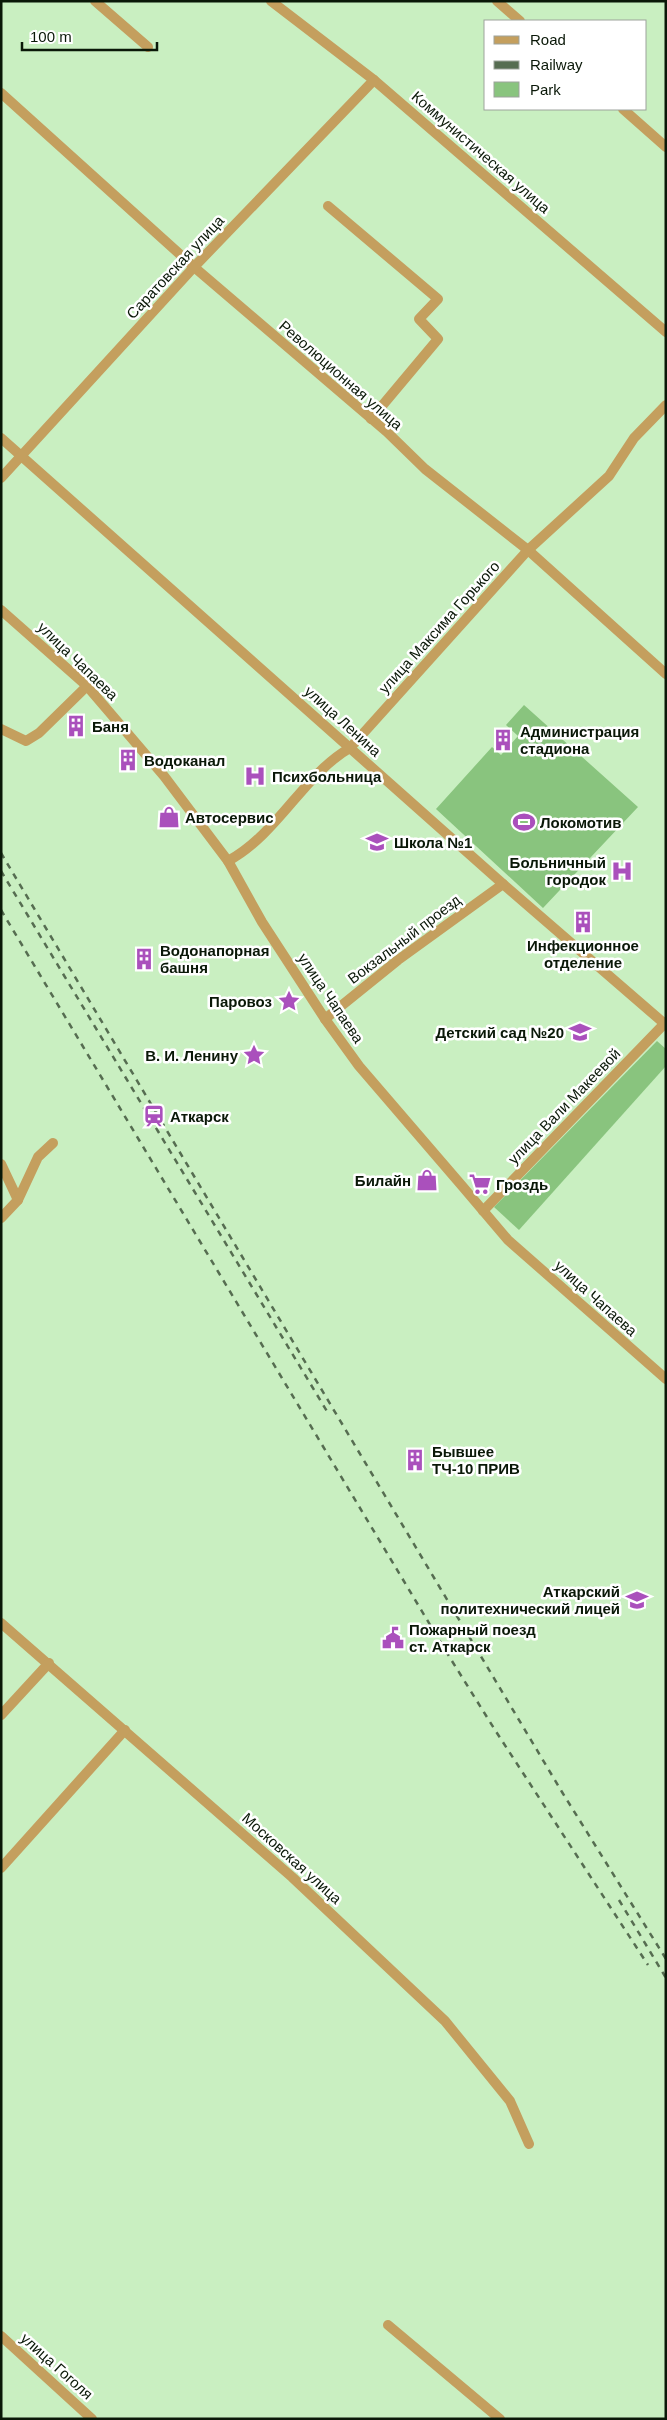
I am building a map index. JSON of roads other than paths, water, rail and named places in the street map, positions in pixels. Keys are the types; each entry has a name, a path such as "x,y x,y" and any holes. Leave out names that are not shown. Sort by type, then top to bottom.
{"street":[{"path":"95,1 148,47"},
{"name":"Коммунистическая улица","path":"271,1 374,80 666,332"},
{"path":"497,1 519,20"},
{"name":"Саратовская улица","path":"1,478 194,267 374,80"},
{"name":"Революционная улица","path":"1,93 194,267 387,432 425,469 528,550 666,674"},
{"path":"624,110 666,147"},
{"path":"328,206 438,300 419,319 438,339 371,419"},
{"name":"улица Максима Горького","path":"228,862 244,853 274,824 336,756 350,748 528,550 609,476 634,438 666,405"},
{"name":"улица Ленина","path":"1,438 503,884 665,1023"},
{"name":"улица Чапаева","path":"1,610 87,686 164,776 228,862 262,922 325,1019 359,1066 508,1240 666,1379"},
{"path":"1,729 26,741 39,733 87,686"},
{"name":"Вокзальный проезд","path":"325,1019 398,960 503,884"},
{"name":"улица Вали Макеевой","path":"483,1211 665,1023"},
{"path":"1,1218 18,1200 38,1157 54,1143"},
{"path":"1,1164 18,1200"},
{"name":"Московская улица","path":"1,1623 292,1877 445,2020 510,2101 529,2144"},
{"path":"1,1715 49,1663"},
{"path":"1,1868 125,1730"},
{"path":"388,2325 494,2417"},
{"name":"улица Гоголя","path":"1,2336 92,2419"}],"railway":[{"path":"1,853 562,1792 666,1959"},
{"path":"1,871 328,1413"},
{"path":"1,910 447,1653 648,1965"},
{"path":"619,1900 666,1978"}],"place":[{"name":"Баня","path":"76,726"},
{"name":"Администрация стадиона","path":"503,740"},
{"name":"Водоканал","path":"128,760"},
{"name":"Психбольница","path":"255,776"},
{"name":"Автосервис","path":"169,817"},
{"name":"Локомотив","path":"524,822"},
{"name":"Школа №1","path":"377,842"},
{"name":"Больничный городок","path":"622,871"},
{"name":"Инфекционное отделение","path":"583,922"},
{"name":"Водонапорная башня","path":"144,959"},
{"name":"Паровоз","path":"289,1001"},
{"name":"Детский сад №20","path":"580,1032"},
{"name":"В. И. Ленину","path":"254,1055"},
{"name":"Аткарск","path":"154,1116"},
{"name":"Билайн","path":"427,1180"},
{"name":"Гроздь","path":"480,1184"},
{"name":"Бывшее ТЧ-10 ПРИВ","path":"415,1460"},
{"name":"Аткарский политехнический лицей","path":"637,1600"},
{"name":"Пожарный поезд ст. Аткарск","path":"393,1638"}]}
